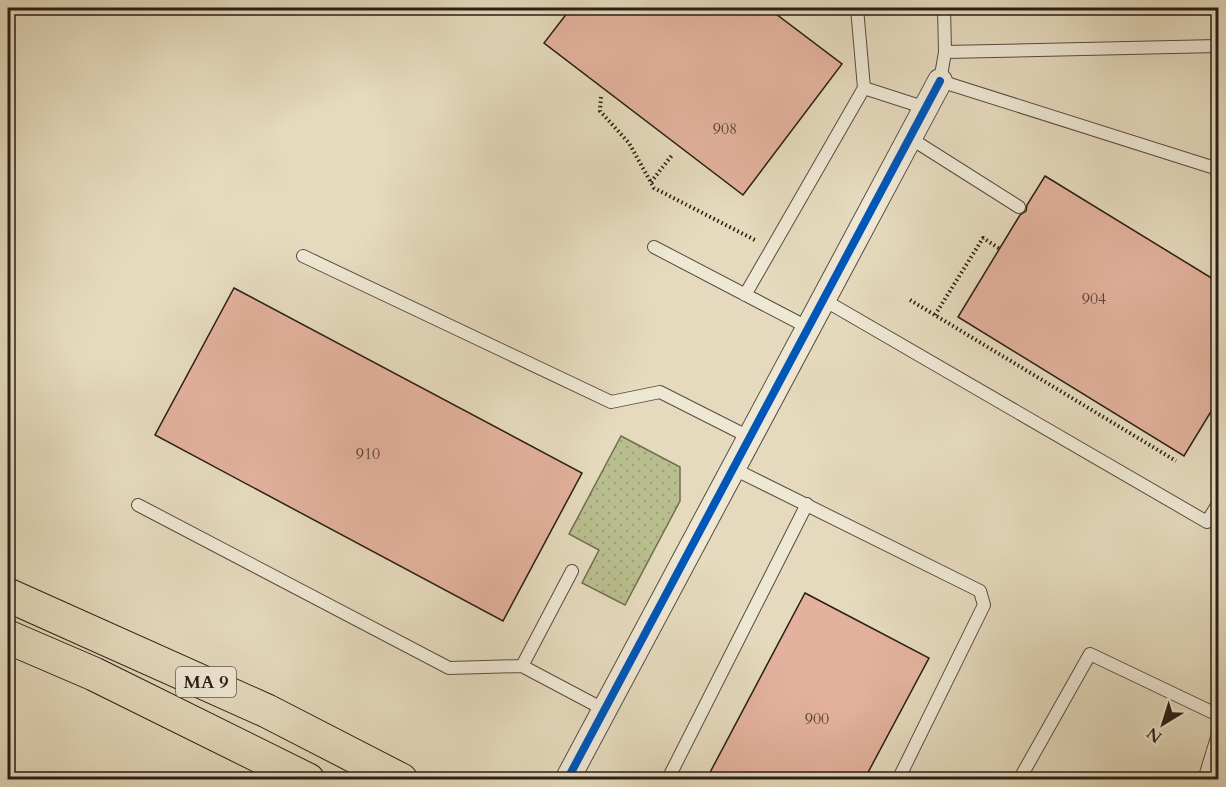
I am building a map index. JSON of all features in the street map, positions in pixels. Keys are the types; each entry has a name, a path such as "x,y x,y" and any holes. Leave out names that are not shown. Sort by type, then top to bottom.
{"highway":[{"name":"MA 9","path":"8,595 257,706 401,780"},
{"name":"MA 9","path":"8,637 94,674 308,780"}],"street":[{"path":"567,780 940,81"}],"lane":[{"path":"745,295 864,88 856,8"},
{"path":"944,8 945,52 940,81 1218,169"},
{"path":"945,52 1218,46"},
{"path":"864,88 926,108"},
{"path":"910,138 1019,207"},
{"path":"654,247 809,328"},
{"path":"303,256 611,402 660,392 751,438"},
{"path":"824,300 1207,522 1218,504"},
{"path":"734,469 980,591 984,605 898,780"},
{"path":"670,780 669,777 807,504"},
{"path":"138,505 449,668 522,666 605,710"},
{"path":"522,666 572,571"},
{"path":"1019,780 1090,654 1218,715"},
{"path":"1204,780 1218,734"}],"path":[{"path":"601,97 600,111 629,142 654,188 771,249"},
{"path":"651,182 673,154"},
{"path":"935,315 983,238 1000,249"},
{"path":"910,300 1176,461"}],"green space":[{"path":"621,436 680,467 680,501 625,605 582,583 599,550 569,534"}],"building":[{"path":"571,8 768,8 842,64 743,195 544,43"},
{"path":"1045,176 1218,282 1218,400 1184,456 958,317 1020,215 1026,211 1027,205"},
{"path":"234,288 582,473 503,621 155,435"},
{"path":"805,593 929,658 864,780 706,780"}],"cycle path":[{"path":"567,780 940,81"}]}
